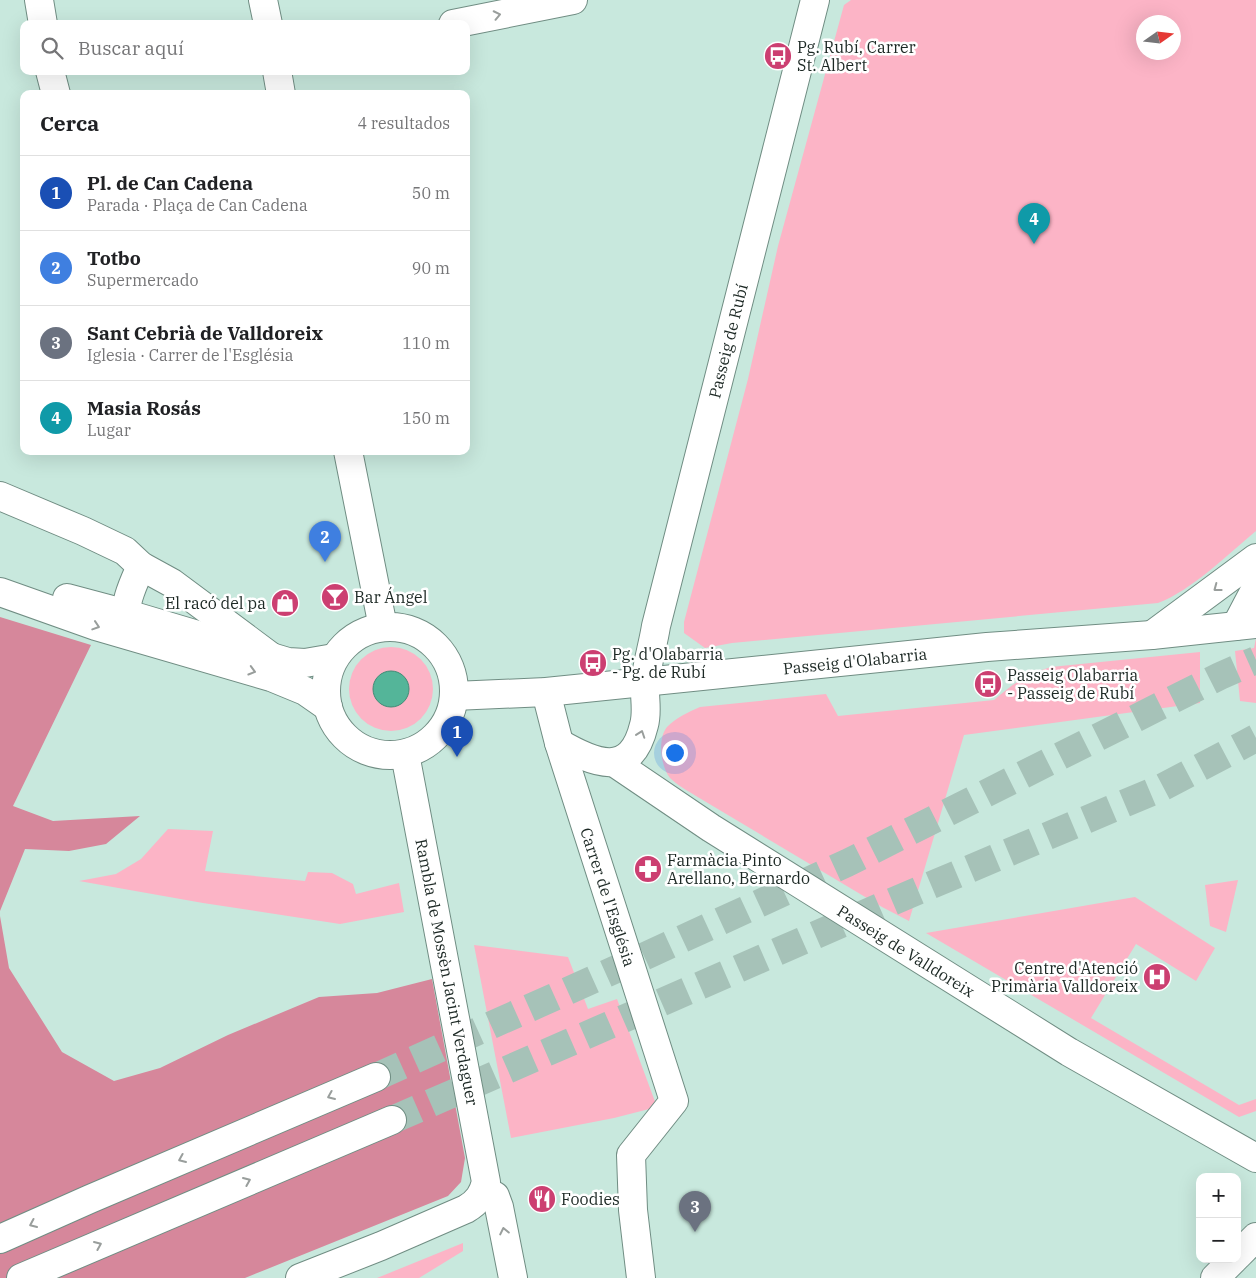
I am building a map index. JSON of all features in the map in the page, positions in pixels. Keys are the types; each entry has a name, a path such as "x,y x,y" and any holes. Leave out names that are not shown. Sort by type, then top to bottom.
{"main road":[{"path":"39,0 42,20"},
{"path":"263,0 267,20"},
{"path":"470,20 541,3 573,0"},
{"name":"Passeig de Rubí","path":"615,763 638,744 645,723 645,683 656,626 815,0"},
{"path":"51,75 55,90"},
{"path":"278,75 280,90"},
{"path":"349,455 384,627"},
{"path":"0,496 124,551 141,566 172,582 271,658"},
{"path":"1152,635 1256,558"},
{"path":"141,566 132,583 127,614 129,620 134,625 174,640 182,645 187,654"},
{"path":"0,580 127,614 288,662 305,663 334,658"},
{"path":"1246,625 1256,588"},
{"path":"0,592 96,626 278,680 313,695 328,707"},
{"name":"Passeig d'Olabarria","path":"454,696 546,692 987,647 1152,635 1246,625"},
{"path":"384,627 403,628 421,635 436,646 448,662 454,680 454,696 448,720 436,736 420,748 405,754 382,755 363,749 347,739 341,732 335,724 328,707 326,691 328,674 334,658 345,645 363,632 384,627"},
{"name":"Carrer de l'Església","path":"546,692 559,743 674,1101 631,1156 633,1210 640,1278"},
{"path":"559,743 580,755 598,762 615,763"},
{"name":"Rambla de Mossèn Jacint Verdaguer","path":"405,754 485,1168 486,1182 484,1190"},
{"name":"Passeig de Valldoreix","path":"615,763 711,828 1069,1052 1256,1158"},
{"path":"0,1239 376,1076"},
{"path":"21,1278 392,1120"},
{"path":"300,1278 389,1243 466,1208 474,1204 484,1190 495,1196 514,1278"},
{"path":"1241,1252 1256,1236"},
{"path":"1215,1278 1230,1263"}],"shaded area":[{"path":"851,0 1256,0 1256,531 1196,581 1158,603 732,643 705,648 684,633 684,622 748,379 778,246 844,5"},
{"path":"0,617 91,645 13,806 53,821 140,816 106,844 69,851 25,849 0,911"},
{"path":"1256,638 1256,703 1240,701 1235,651 1254,648"},
{"path":"391,647 407,650 421,659 430,673 433,689 430,705 421,719 407,728 391,731 375,728 361,719 352,705 349,689 352,673 361,659 375,650"},
{"path":"1200,652 1200,703 964,735 909,921 882,907 683,788 670,778 662,760 662,738 667,727 682,716 700,707 826,694 838,716 994,700 1020,680 1051,667"},
{"path":"391,671 398,672 404,676 408,682 408,696 404,702 398,706 391,707 384,706 378,702 374,696 373,689 374,682 378,676 384,672"},
{"path":"168,829 213,831 205,871 305,881 308,872 332,873 353,884 356,894 399,883 404,912 340,924 203,903 79,881 116,874 141,859"},
{"path":"1238,880 1226,932 1210,926 1205,885"},
{"path":"1135,897 1215,948 1196,981 1136,944 1091,1018 1239,1105 1256,1099 1256,1111 1239,1117 926,933"},
{"path":"0,916 9,968 62,1052 114,1081 160,1068 228,1035 319,997 377,993 432,979 465,1158 461,1182 448,1196 245,1278 0,1278"},
{"path":"474,945 568,957 588,1009 617,999 657,1107 614,1118 511,1138"},
{"path":"463,1243 463,1251 419,1278 377,1278"}],"tunnel":[{"path":"376,1077 847,863 1220,676 1256,660"},
{"path":"392,1120 889,903 1161,788 1256,738"}],"place":[{"name":"Pg. Rubí, Carrer St. Albert","path":"778,56"},
{"name":"Masia Rosás","path":"1034,244"},
{"name":"Totbo","path":"325,562"},
{"name":"Bar Ángel","path":"335,597"},
{"name":"El racó del pa","path":"285,603"},
{"name":"Pg. d'Olabarria - Pg. de Rubí","path":"593,663"},
{"name":"Passeig Olabarria - Passeig de Rubí","path":"988,684"},
{"name":"Pl. de Can Cadena","path":"457,757"},
{"name":"Farmàcia Pinto Arellano, Bernardo","path":"648,869"},
{"name":"Centre d'Atenció Primària Valldoreix","path":"1157,977"},
{"name":"Foodies","path":"542,1199"},
{"name":"Sant Cebrià de Valldoreix","path":"695,1232"}]}
